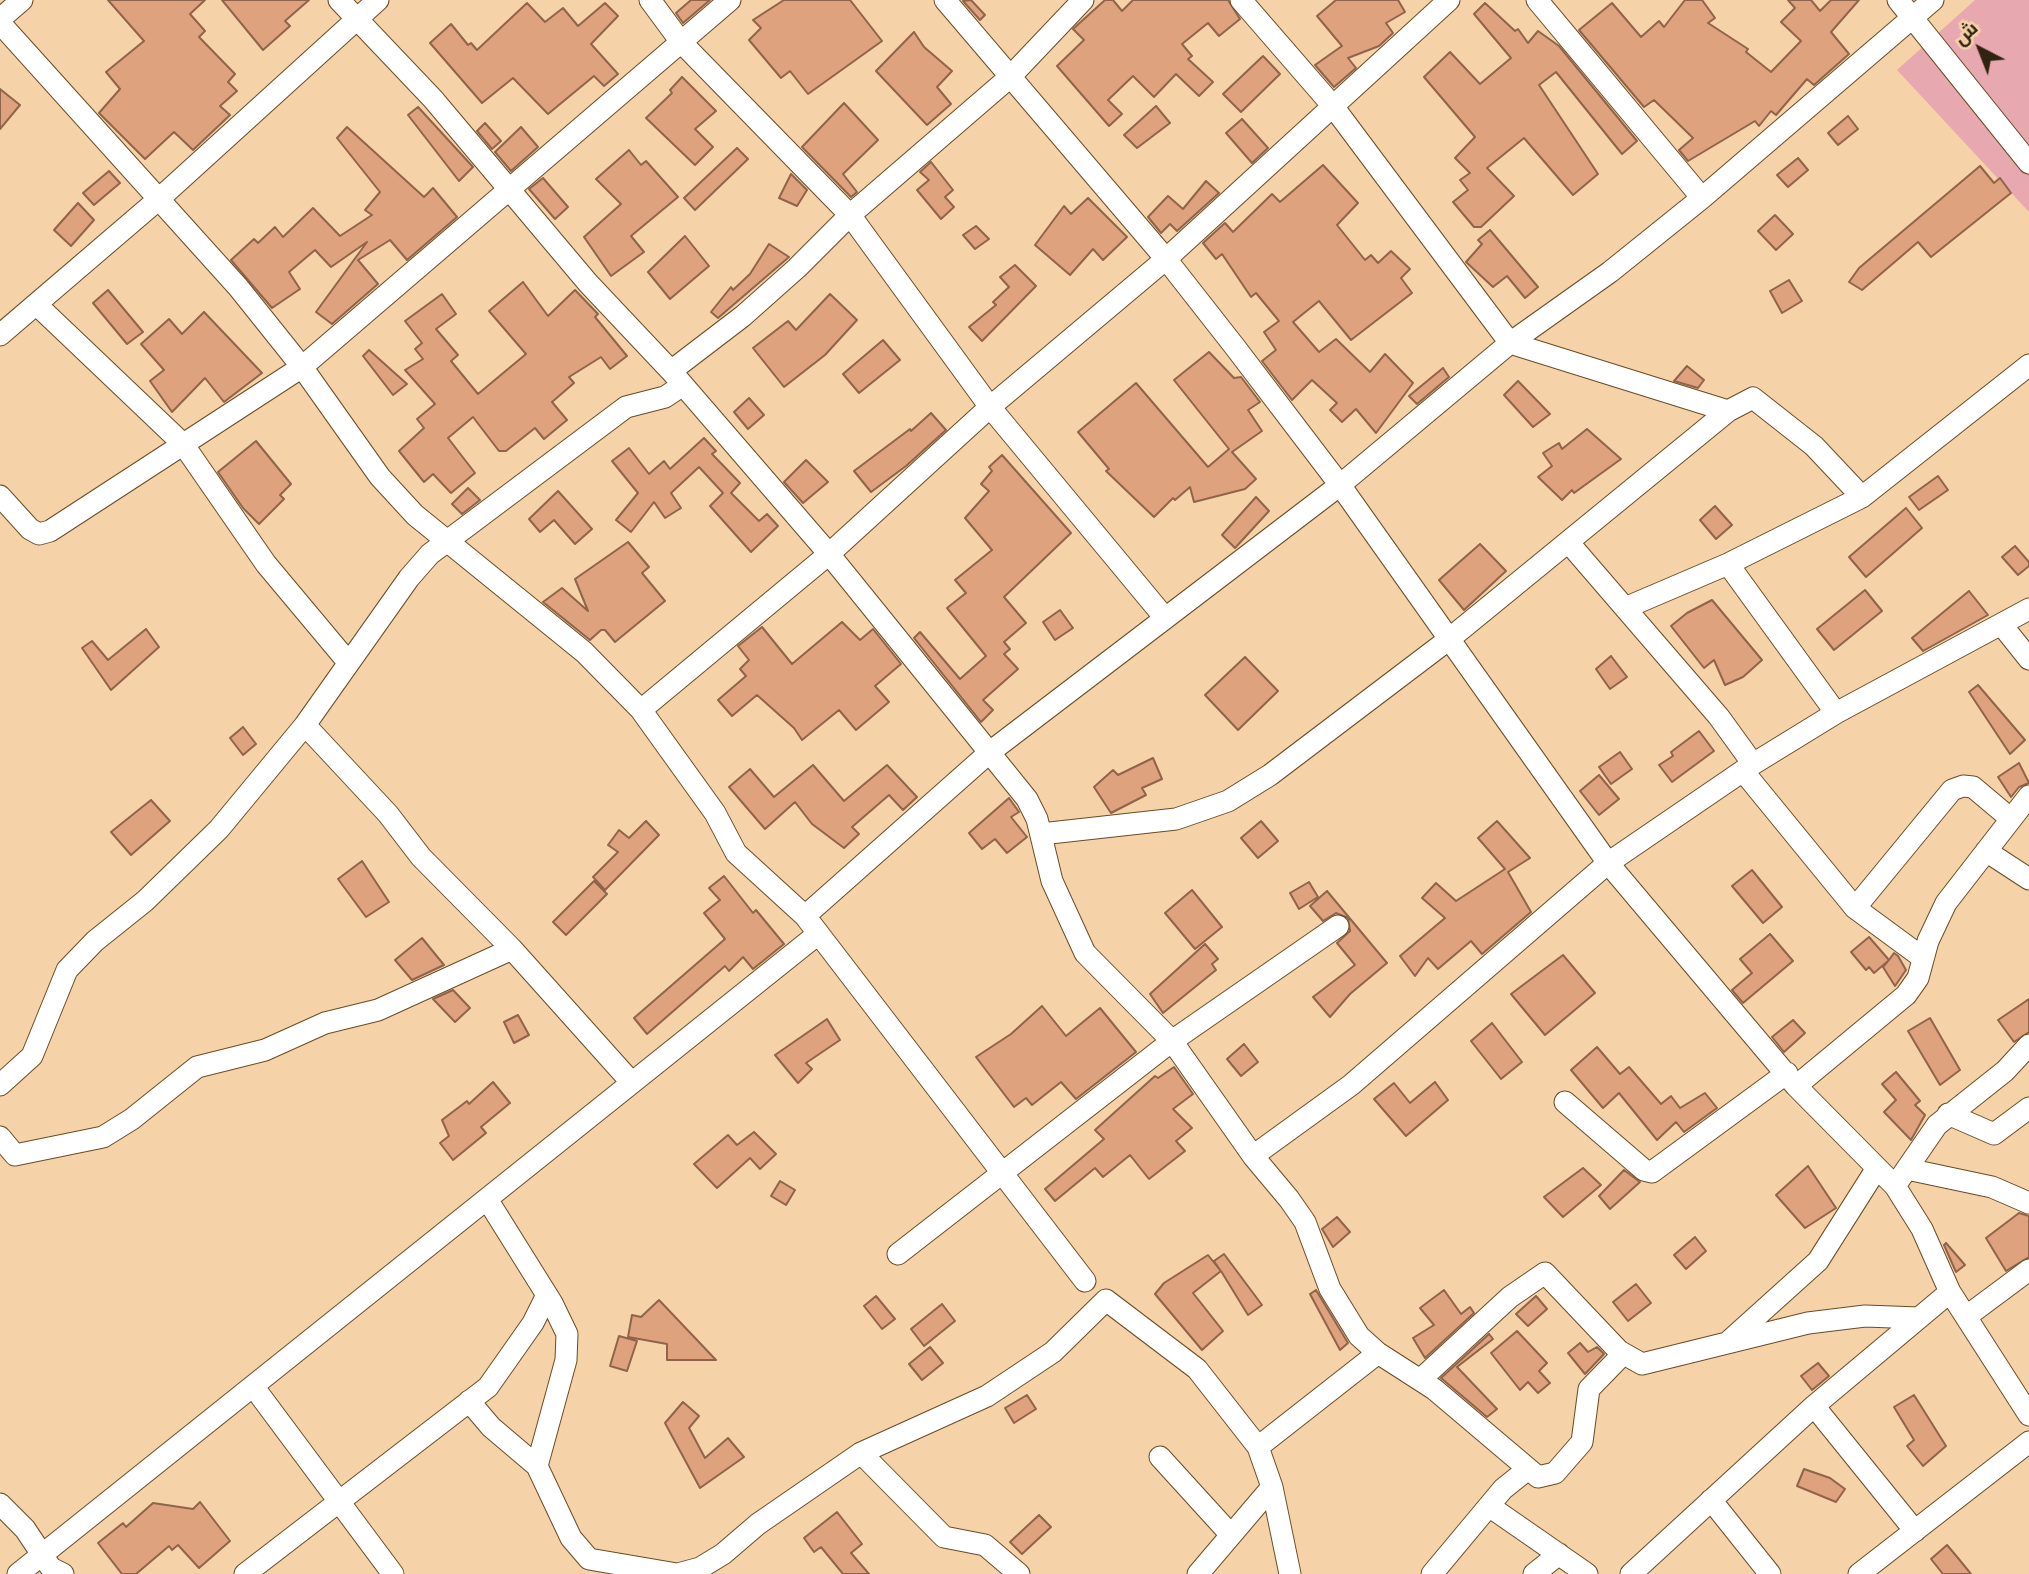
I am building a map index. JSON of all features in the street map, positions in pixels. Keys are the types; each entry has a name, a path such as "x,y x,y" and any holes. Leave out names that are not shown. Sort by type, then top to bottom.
{"street":[{"path":"22,0 0,21 160,198 302,366 380,477 444,541 584,652 641,710 715,813 736,853 804,916 1085,1281"},
{"path":"339,0 355,20 433,99 510,187 588,283 677,378 829,554 1027,799 1041,835 1052,881 1085,953 1172,1041 1253,1156 1305,1223 1330,1289 1359,1336 1378,1353 1420,1380 1538,1477 1548,1477 1562,1467 1581,1442 1589,1389 1623,1354"},
{"path":"0,335 160,198 378,0"},
{"path":"650,0 681,42 850,215 990,407 1165,618"},
{"path":"0,496 30,529 39,534 50,531 302,366 730,0"},
{"path":"945,0 1166,259 1340,485 1608,863 1792,1079 1877,1168 1901,1177 1992,1187 2029,1203"},
{"path":"0,1085 32,1056 67,970 95,941 145,901 219,830 305,725 409,578 444,541 626,407 665,397 677,378 797,268 850,215 1010,77 1083,0"},
{"path":"1241,0 1332,105 1510,343 1728,411"},
{"path":"641,710 829,554 990,407 1166,259 1449,0"},
{"path":"1537,0 1702,198"},
{"path":"1898,0 2029,163"},
{"path":"804,916 990,752 1340,485 1510,343 1610,272 1702,198 1933,0"},
{"path":"37,305 183,444 266,564 348,662"},
{"path":"1625,608 1728,564 1862,497 2029,365"},
{"path":"1041,835 1176,819 1228,801 1270,775 1448,640 1728,411 1752,398 1814,446 1862,497"},
{"path":"1569,543 1720,718 1748,768 1855,908 1923,958"},
{"path":"1728,564 1836,713"},
{"path":"1253,1156 1351,1085 1608,863 1748,768 1836,713 2029,610"},
{"path":"2001,624 2029,659"},
{"path":"305,725 388,814 421,858 512,949 632,1083"},
{"path":"1855,908 1952,790 1963,786 1973,787 2011,819"},
{"path":"1565,1102 1644,1170 1652,1172 1792,1079 1906,995 1918,978 1923,958 1946,903 2029,796"},
{"path":"1986,851 2029,879"},
{"path":"898,1254 1172,1041 1338,926"},
{"path":"18,1574 52,1568 253,1386 818,934"},
{"path":"0,1137 15,1155 103,1137 132,1119 197,1067 264,1050 326,1023 379,1010 512,949"},
{"path":"1901,1177 1948,1114 2005,1071 2029,1045"},
{"path":"1948,1114 1994,1134 2029,1108"},
{"path":"1726,1344 1818,1261 1877,1168"},
{"path":"1901,1177 1950,1292 2029,1415"},
{"path":"487,1199 547,1295 565,1327 568,1342 537,1466"},
{"path":"1967,1316 2029,1270"},
{"path":"1420,1380 1510,1297 1545,1273 1623,1354 1642,1364 1808,1323 1865,1316 1919,1318"},
{"path":"1631,1574 1814,1406 1950,1292"},
{"path":"245,1574 488,1387 533,1323 547,1295"},
{"path":"470,1401 491,1427 537,1466 571,1538 589,1559 677,1574 700,1568 723,1554 758,1524 861,1454 986,1395 1053,1352 1106,1300 1197,1369 1258,1447 1272,1487 1290,1563 1290,1574"},
{"path":"1258,1447 1378,1353"},
{"path":"253,1386 393,1574"},
{"path":"1814,1406 1914,1531"},
{"path":"1859,1574 2029,1442"},
{"path":"861,1454 944,1537 985,1545 1019,1574"},
{"path":"1160,1457 1231,1535"},
{"path":"1432,1574 1503,1489 1528,1469"},
{"path":"1198,1574 1272,1487"},
{"path":"1711,1500 1770,1574"},
{"path":"0,1504 25,1529 52,1568"},
{"path":"1489,1506 1587,1574"},
{"path":"713,1574 723,1554"},
{"path":"1534,1574 1559,1554"}],"shaded area":[{"path":"1975,0 2029,0 2029,212 1897,70"}],"building":[{"path":"108,0 205,0 190,14 205,31 199,37 235,74 228,82 237,91 220,106 230,115 193,150 174,132 145,159 99,113 120,89 106,72 144,41"},
{"path":"222,0 309,0 285,21 290,26 263,50"},
{"path":"691,0 710,0 683,23 676,13"},
{"path":"784,0 850,0 882,41 808,94 790,71 781,78 749,40 761,28 753,20"},
{"path":"971,0 985,15 980,20 963,1"},
{"path":"1105,0 1113,0 1122,11 1133,0 1228,0 1240,19 1219,36 1208,23 1182,44 1192,56 1188,59 1213,82 1199,96 1176,74 1154,97 1133,76 1108,100 1122,114 1109,126 1057,66 1084,40 1073,29"},
{"path":"1336,0 1398,0 1405,12 1386,23 1393,33 1379,46 1348,58 1356,68 1334,87 1315,65 1342,46 1317,16"},
{"path":"1685,0 1702,0 1715,18 1708,23 1748,49 1746,52 1771,72 1801,41 1781,22 1795,8 1788,0 1811,0 1820,11 1831,0 1859,0 1831,32 1849,54 1814,85 1807,79 1776,115 1771,111 1759,126 1755,121 1688,161 1679,150 1693,138 1654,100 1644,107 1579,30 1612,3 1641,37 1659,21 1664,27"},
{"path":"527,3 545,22 563,8 578,26 605,3 618,16 591,44 618,74 604,86 594,76 548,114 513,78 482,103 430,43 451,24 468,45 471,43 477,50"},
{"path":"1485,3 1515,31 1518,29 1528,43 1538,31 1559,46 1637,141 1622,154 1556,72 1539,85 1598,174 1573,195 1524,138 1487,168 1514,196 1481,227 1474,227 1453,202 1468,190 1460,180 1470,173 1455,158 1475,137 1424,77 1450,52 1480,84 1511,58 1474,14"},
{"path":"914,32 924,47 952,71 937,87 951,104 927,125 876,71"},
{"path":"1263,56 1280,74 1241,112 1223,94"},
{"path":"682,77 716,111 695,129 713,147 695,165 646,118 672,93 670,90"},
{"path":"0,89 20,105 0,129"},
{"path":"844,103 878,140 843,174 857,192 851,197 802,147"},
{"path":"1156,106 1170,123 1137,148 1124,135"},
{"path":"418,107 473,167 459,181 408,115"},
{"path":"1848,116 1858,129 1838,145 1828,133"},
{"path":"1242,119 1268,148 1252,163 1226,133"},
{"path":"485,123 501,141 492,149 477,131"},
{"path":"347,127 424,197 433,188 457,217 407,260 390,240 358,260 378,284 332,324 316,312 367,242 331,267 315,250 289,272 300,289 272,308 231,260 254,239 258,243 275,227 283,237 313,208 340,236 372,215 365,210 380,192 337,138"},
{"path":"521,127 538,147 511,171 495,152"},
{"path":"737,148 748,159 695,210 684,198"},
{"path":"629,150 641,165 646,161 678,197 631,236 644,252 611,276 584,237 621,204 596,179"},
{"path":"1798,158 1808,170 1788,187 1777,175"},
{"path":"931,162 953,190 945,197 954,207 941,219 917,190 929,180 920,172"},
{"path":"1323,165 1358,203 1337,225 1365,260 1371,255 1378,263 1391,251 1410,269 1401,278 1412,293 1351,340 1319,301 1293,322 1319,352 1336,339 1370,372 1385,354 1413,383 1376,433 1356,409 1342,422 1330,410 1337,403 1312,380 1292,400 1262,361 1276,350 1264,332 1279,321 1256,293 1251,297 1222,254 1216,259 1203,243 1225,223 1233,232 1272,194 1280,202"},
{"path":"1980,166 1994,183 2000,178 2011,193 1931,257 1918,242 1862,290 1849,282 1859,268"},
{"path":"109,171 120,183 94,205 83,193"},
{"path":"791,174 807,190 797,206 779,198"},
{"path":"543,178 568,207 555,219 529,189"},
{"path":"1206,181 1219,193 1177,231 1170,224 1161,233 1148,217 1168,196 1183,209"},
{"path":"1088,198 1127,237 1103,260 1093,249 1070,275 1035,245 1064,206 1071,214"},
{"path":"78,203 94,220 71,246 54,230"},
{"path":"1775,215 1793,234 1776,250 1758,231"},
{"path":"976,226 989,239 975,249 963,235"},
{"path":"1490,230 1538,287 1525,298 1507,276 1493,287 1466,262 1482,244 1478,240"},
{"path":"685,236 709,266 670,299 648,272"},
{"path":"769,244 789,257 718,318 711,312 731,287 733,290 750,274"},
{"path":"1015,265 1036,286 982,341 969,327 996,305 993,302 1009,287 1000,277"},
{"path":"1789,280 1802,301 1782,313 1770,291"},
{"path":"523,282 548,316 575,290 598,314 595,317 627,356 610,369 601,357 569,377 574,383 552,402 567,420 544,439 535,428 506,451 499,451 473,417 448,438 475,473 451,493 433,474 424,482 399,451 424,428 417,419 435,404 405,370 423,359 415,349 422,343 405,321 442,294 456,314 436,329 458,355 451,361 478,394 526,354 489,311"},
{"path":"108,290 143,332 127,344 93,303"},
{"path":"830,294 857,320 825,355 784,387 753,348 788,321 796,330"},
{"path":"204,312 262,373 224,402 205,378 172,412 150,381 164,370 141,344 169,319 182,334"},
{"path":"883,340 900,360 859,393 843,374"},
{"path":"369,350 407,384 393,395 363,356"},
{"path":"1209,352 1234,378 1241,377 1260,402 1248,410 1262,431 1232,452 1256,479 1245,489 1194,502 1190,487 1175,500 1173,498 1154,517 1106,471 1109,469 1078,432 1136,383 1208,467 1229,449 1174,380"},
{"path":"1687,366 1704,380 1698,388 1674,381"},
{"path":"1443,368 1449,377 1417,404 1409,396"},
{"path":"1518,381 1550,414 1533,427 1504,395"},
{"path":"749,398 764,415 748,429 734,412"},
{"path":"931,413 946,430 906,466 871,492 854,471 910,429 911,431"},
{"path":"1587,429 1621,459 1574,493 1572,490 1562,500 1538,477 1552,466 1543,453 1559,443 1562,449"},
{"path":"704,438 716,451 712,454 740,483 731,493 759,521 767,514 778,526 751,552 710,506 723,493 699,467 671,493 681,508 665,518 654,502 631,532 616,520 638,493 612,461 629,448 649,474 664,461 670,469"},
{"path":"256,441 291,484 280,495 284,499 259,524 243,508 218,472"},
{"path":"1002,455 1071,533 1004,597 1026,623 1004,642 1010,649 1004,654 1018,669 983,700 993,710 981,722 914,638 920,632 960,679 986,656 947,608 966,593 955,580 992,550 965,518 989,491 981,484 992,471 989,467"},
{"path":"806,460 828,482 803,503 784,482"},
{"path":"1938,476 1948,490 1919,510 1909,497"},
{"path":"468,488 480,500 462,514 452,504"},
{"path":"558,491 592,529 575,544 554,520 540,532 529,519"},
{"path":"1256,497 1269,511 1235,548 1222,535"},
{"path":"1715,506 1732,525 1716,539 1700,520"},
{"path":"1906,508 1922,528 1866,577 1849,557"},
{"path":"628,542 649,567 642,573 665,601 615,642 605,630 601,630 590,640 543,602 562,588 588,611 575,579"},
{"path":"1480,544 1506,571 1464,610 1439,580"},
{"path":"2015,546 2029,562 2029,566 2018,575 2002,557"},
{"path":"1865,590 1882,611 1834,650 1817,629"},
{"path":"1969,591 1988,615 1923,651 1912,638"},
{"path":"1712,600 1762,660 1743,677 1725,685 1714,660 1704,668 1671,626 1687,613"},
{"path":"1060,610 1073,628 1055,640 1043,622"},
{"path":"842,622 860,640 873,629 901,664 875,686 889,702 856,730 839,710 802,740 794,728 757,695 732,716 718,700 746,676 740,669 749,660 738,646 762,627 792,664"},
{"path":"146,629 159,647 111,690 82,648 92,641 108,660"},
{"path":"1611,656 1627,677 1610,689 1596,669"},
{"path":"1245,657 1278,691 1238,730 1205,695"},
{"path":"1978,685 2025,740 2010,754 1969,692"},
{"path":"243,727 256,744 243,755 230,738"},
{"path":"1699,731 1714,751 1672,782 1659,765 1673,756 1671,752"},
{"path":"1620,752 1632,769 1611,784 1599,767"},
{"path":"1153,758 1162,779 1142,788 1146,795 1111,813 1094,787 1113,770 1118,775"},
{"path":"2019,763 2029,783 2019,787 2011,797 1998,777"},
{"path":"813,765 844,801 887,765 917,797 903,810 889,795 852,827 859,834 844,848 812,824 795,802 765,829 729,787 750,769 774,797"},
{"path":"1599,775 1619,799 1599,815 1580,791"},
{"path":"1009,798 1019,812 1011,817 1027,837 1007,853 995,839 982,849 969,833"},
{"path":"151,800 170,821 131,855 111,832"},
{"path":"646,821 659,835 605,890 593,877 618,852 608,845 619,830 629,838"},
{"path":"1261,821 1278,841 1258,858 1241,838"},
{"path":"1497,821 1530,858 1508,872 1531,912 1482,954 1471,941 1438,969 1428,958 1415,976 1400,956 1445,918 1422,898 1436,883 1456,901 1505,869 1478,838"},
{"path":"362,861 389,902 366,917 338,879"},
{"path":"1752,870 1782,907 1763,923 1732,886"},
{"path":"724,876 753,913 756,910 784,944 753,969 743,957 729,971 725,966 647,1034 634,1018 725,939 704,913 720,900 709,888"},
{"path":"594,881 607,894 566,935 553,922"},
{"path":"1309,882 1318,897 1299,909 1290,893"},
{"path":"1192,890 1222,927 1195,949 1165,913"},
{"path":"1327,891 1387,963 1350,994 1330,1017 1313,997 1355,965 1337,943 1350,931 1348,918 1336,913 1323,921 1310,906"},
{"path":"1770,934 1793,961 1743,1003 1732,990 1752,973 1740,959"},
{"path":"1869,937 1889,960 1894,953 1898,956 1906,970 1895,986 1883,967 1888,961 1874,973 1869,967 1866,970 1851,952"},
{"path":"422,938 444,965 412,980 395,960"},
{"path":"1205,944 1218,959 1212,964 1216,970 1163,1013 1150,994"},
{"path":"1563,955 1595,993 1545,1035 1511,994"},
{"path":"453,990 470,1008 455,1022 433,999"},
{"path":"2029,999 2029,1032 2014,1042 1998,1020"},
{"path":"1042,1006 1066,1036 1100,1008 1136,1052 1076,1099 1061,1082 1032,1105 1026,1098 1014,1107 976,1057 1011,1034"},
{"path":"518,1015 529,1035 514,1043 504,1022"},
{"path":"1930,1018 1960,1070 1940,1085 1908,1031"},
{"path":"827,1019 840,1040 806,1063 812,1069 798,1083 775,1055"},
{"path":"1793,1020 1805,1033 1784,1052 1772,1037"},
{"path":"1492,1023 1522,1062 1501,1079 1471,1041"},
{"path":"1244,1044 1258,1062 1241,1076 1227,1059"},
{"path":"1597,1047 1620,1074 1629,1067 1661,1104 1671,1096 1680,1108 1705,1093 1717,1108 1684,1132 1676,1122 1657,1140 1619,1093 1603,1108 1571,1070"},
{"path":"1174,1067 1193,1094 1173,1109 1192,1128 1176,1141 1185,1151 1149,1179 1130,1155 1103,1177 1095,1168 1055,1201 1045,1189 1104,1139 1095,1130 1155,1076 1158,1078"},
{"path":"1896,1072 1920,1101 1915,1105 1925,1115 1911,1140 1884,1112 1896,1100 1882,1084"},
{"path":"493,1082 510,1103 481,1127 486,1133 453,1160 440,1143 449,1136 442,1120 467,1101 469,1104"},
{"path":"1435,1082 1448,1100 1406,1136 1374,1099 1394,1083 1410,1103"},
{"path":"754,1132 776,1154 760,1169 750,1158 717,1188 694,1164 728,1135 737,1145"},
{"path":"1808,1166 1836,1208 1805,1228 1776,1195"},
{"path":"1583,1168 1601,1185 1563,1217 1544,1197"},
{"path":"1624,1170 1640,1182 1610,1209 1599,1196"},
{"path":"780,1181 795,1190 786,1205 771,1196"},
{"path":"2019,1213 2029,1216 2029,1257 2006,1271 1986,1238"},
{"path":"1337,1217 1350,1232 1333,1247 1322,1229"},
{"path":"1695,1237 1706,1251 1686,1269 1674,1255"},
{"path":"1946,1243 1965,1265 1956,1272 1944,1245"},
{"path":"1224,1254 1262,1305 1248,1315 1221,1271 1193,1293 1223,1331 1202,1350 1155,1294 1164,1283 1208,1255 1220,1270 1214,1261"},
{"path":"1636,1284 1651,1303 1628,1321 1613,1302"},
{"path":"1316,1290 1348,1343 1340,1350 1310,1294"},
{"path":"1444,1290 1461,1314 1470,1307 1474,1313 1425,1358 1413,1338 1434,1325 1420,1308"},
{"path":"876,1296 895,1319 882,1329 864,1306"},
{"path":"1536,1296 1547,1309 1528,1326 1516,1314"},
{"path":"659,1300 716,1360 667,1360 667,1344 628,1337 632,1315 641,1317"},
{"path":"942,1304 955,1321 924,1346 911,1329"},
{"path":"1517,1331 1547,1363 1539,1371 1550,1383 1538,1393 1528,1382 1520,1390 1491,1353"},
{"path":"1489,1334 1493,1339 1457,1367 1497,1409 1487,1417 1441,1378"},
{"path":"619,1336 637,1341 627,1371 610,1366"},
{"path":"1580,1343 1588,1352 1597,1347 1604,1354 1585,1374 1568,1353"},
{"path":"930,1347 943,1363 922,1380 909,1364"},
{"path":"1818,1363 1829,1376 1812,1390 1801,1376"},
{"path":"1027,1395 1036,1409 1014,1423 1005,1408"},
{"path":"1914,1395 1946,1446 1923,1466 1907,1446 1914,1440 1894,1407"},
{"path":"683,1402 699,1416 689,1428 705,1458 728,1438 744,1457 700,1488 665,1423"},
{"path":"1804,1469 1830,1478 1845,1489 1836,1502 1797,1486"},
{"path":"200,1502 230,1541 199,1568 178,1545 172,1550 169,1546 136,1574 122,1574 98,1543 123,1523 126,1527 153,1503 193,1509"},
{"path":"837,1512 862,1544 851,1553 869,1574 843,1574 821,1547 814,1552 804,1538"},
{"path":"1039,1515 1051,1527 1022,1554 1010,1542"},
{"path":"1947,1545 1971,1574 1943,1574 1931,1559"}]}
